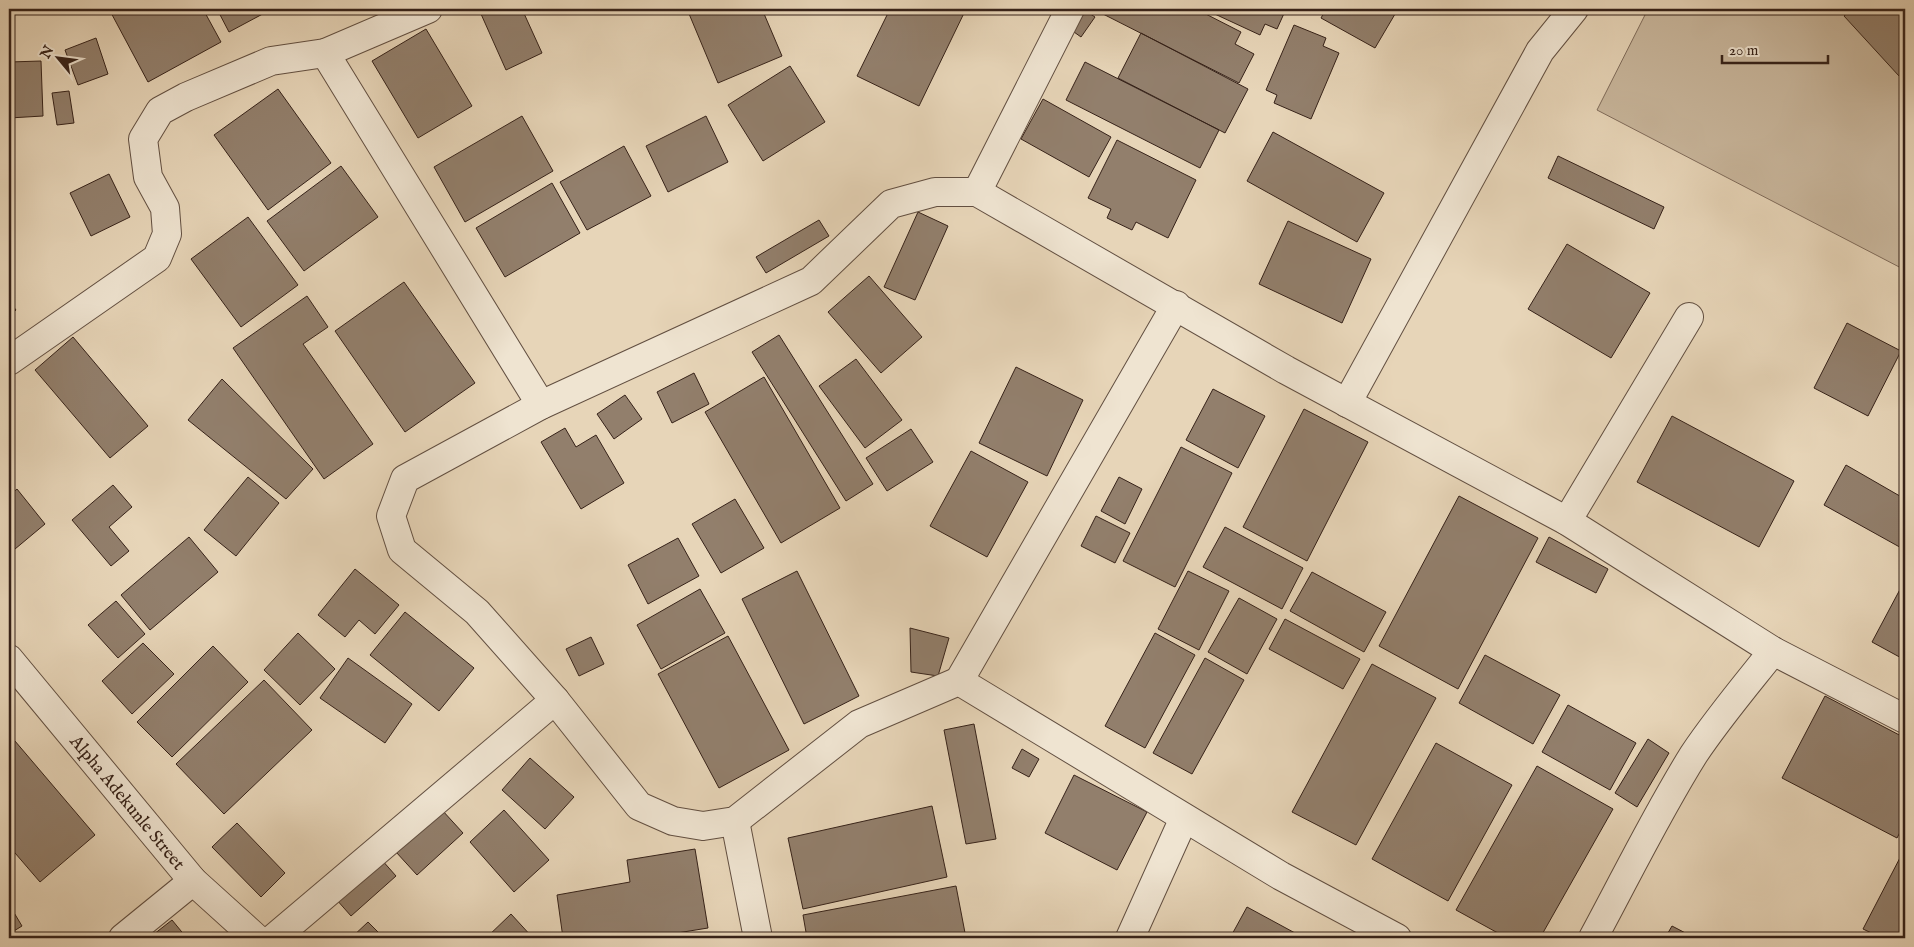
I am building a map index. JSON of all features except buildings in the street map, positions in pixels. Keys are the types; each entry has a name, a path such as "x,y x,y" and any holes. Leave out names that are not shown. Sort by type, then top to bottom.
{"street":[{"path":"9,361 157,258 167,234 165,208 148,177 143,139 160,111 186,97 271,61 325,53 428,9"},
{"path":"977,192 1070,9"},
{"path":"1347,403 1540,51 1574,9"},
{"path":"325,53 541,405"},
{"path":"1176,305 959,681 859,724 734,821 703,826 673,821 639,806 555,700 477,612 402,550 391,516 406,479 541,405 810,281 891,204 935,192 977,192 1176,305 1347,403 1567,521 1774,651 1905,719"},
{"path":"1567,521 1689,317"},
{"path":"1593,938 1672,790 1694,754 1774,651"},
{"name":"Alpha Adekunle Street","path":"9,659 193,881 256,938"},
{"path":"959,681 1281,876 1397,938"},
{"path":"274,938 555,700"},
{"path":"1130,938 1184,818"},
{"path":"734,821 758,938"},
{"path":"123,938 193,881"}],"shaded area":[{"path":"1648,9 1905,9 1905,270 1597,110"}]}
